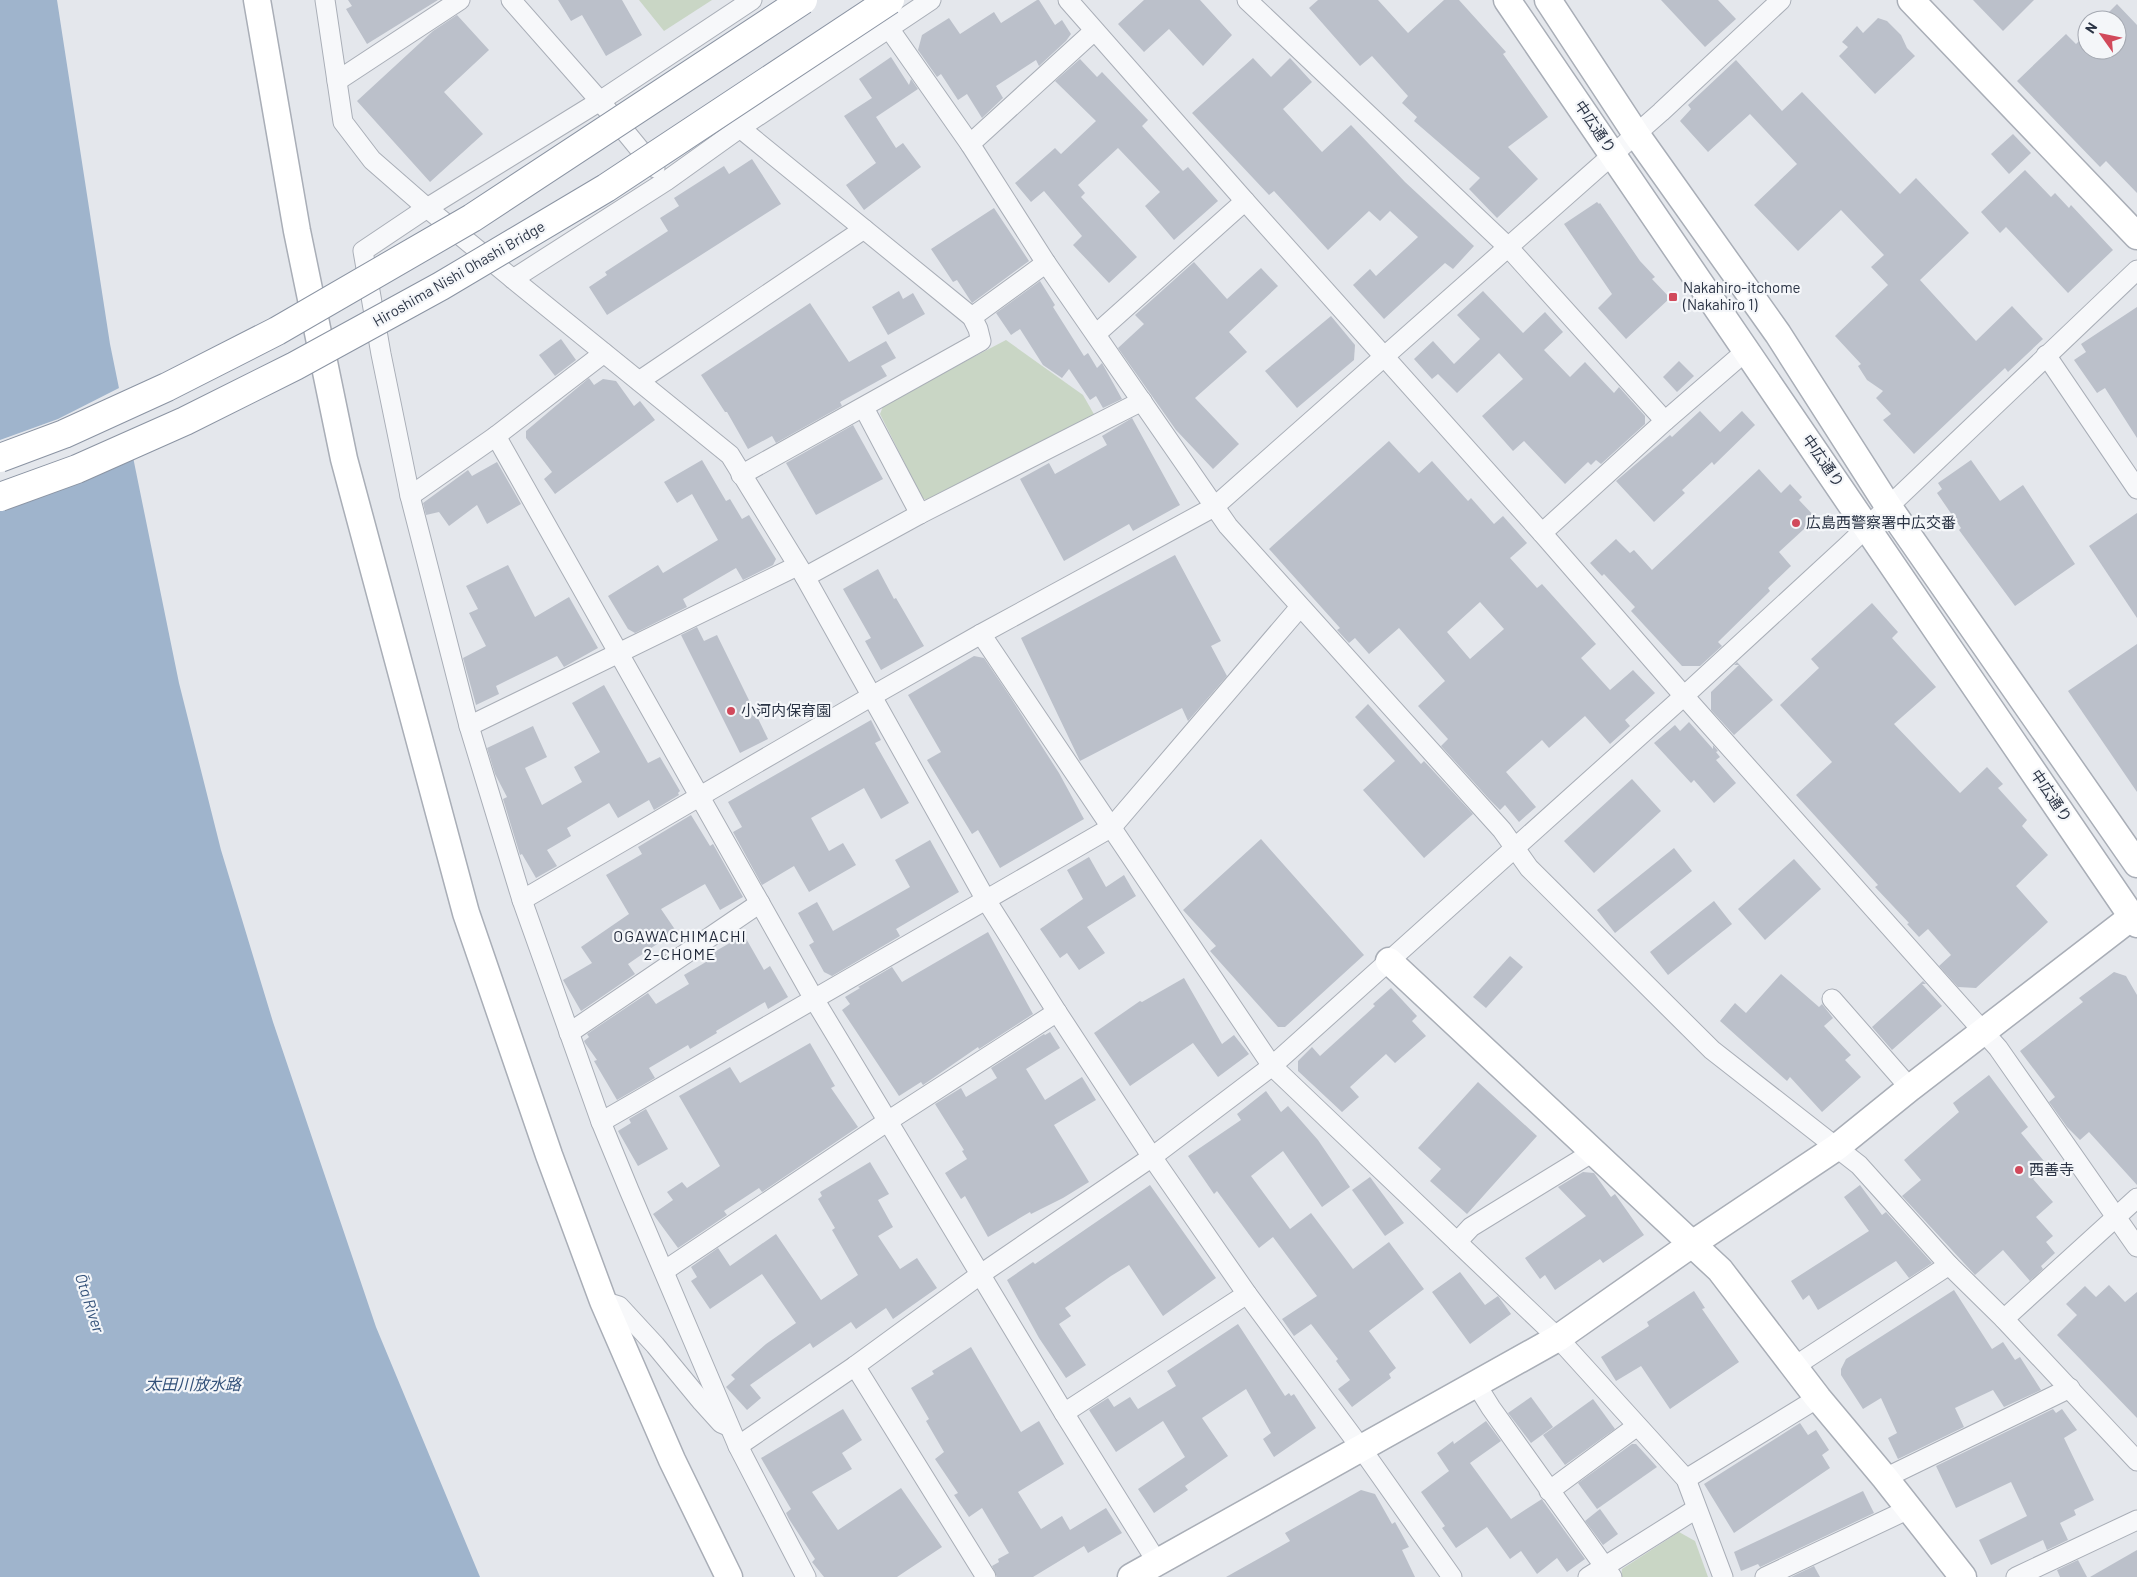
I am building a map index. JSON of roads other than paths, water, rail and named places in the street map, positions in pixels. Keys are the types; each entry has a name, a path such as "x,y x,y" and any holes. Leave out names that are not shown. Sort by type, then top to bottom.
{"highway":[{"path":"0,458 64,434 159,391 277,331 472,218 802,0"},
{"name":"Hiroshima Nishi Ohashi Bridge","path":"0,497 77,469 185,421 295,366 441,286 606,188 890,0"}],"street":[{"path":"257,0 297,231 344,460 466,913 549,1155 603,1301 672,1460 729,1577"},
{"path":"325,0 343,122 372,160 513,279 730,454 801,572 986,900 1057,1012 1152,1157 1248,1294 1361,1448 1452,1577"},
{"path":"337,81 460,0"},
{"path":"511,0 600,101 666,181"},
{"path":"752,0 600,101 427,208 362,251 410,496 469,726 522,900 601,1122 738,1446 806,1577"},
{"path":"513,279 666,181 740,128 888,27 931,0"},
{"path":"1068,0 1998,1048 2137,1247"},
{"path":"1247,0 1508,247 1665,421"},
{"name":"中広通り","path":"1507,0 2136,918"},
{"path":"1548,0 1636,134 1778,334 1888,506 2137,864"},
{"path":"522,900 698,795 872,696 1214,507 1636,134 1781,0"},
{"path":"1911,0 2137,236"},
{"path":"888,27 970,144 1046,264 1228,526 1502,830 1529,868 1712,1050 1859,1165 1949,1265 2004,1319 2137,1461"},
{"path":"970,144 1094,31"},
{"path":"740,128 972,317 978,329 981,342 741,475"},
{"path":"1096,334 1245,201"},
{"path":"639,381 864,229"},
{"path":"972,317 1046,264"},
{"path":"738,1446 855,1366 981,1274 1152,1157 1272,1066 1684,696 1868,526 2137,270"},
{"path":"1542,533 1665,421 1746,351"},
{"path":"410,496 496,436 604,353"},
{"path":"2046,355 2137,489"},
{"path":"469,726 619,654 801,572 1142,401"},
{"path":"864,408 920,514"},
{"path":"496,436 814,999 1064,1413 1162,1570"},
{"path":"601,1122 1112,827 1300,606"},
{"path":"982,634 1272,1066 1558,1338 1686,1479 1722,1577"},
{"path":"569,1033 760,903"},
{"path":"1131,1577 1162,1570 1361,1448 1558,1338 1692,1244 1836,1147 1983,1032 2136,918"},
{"path":"1389,962 1720,1270 1818,1398 1885,1478 1963,1577"},
{"path":"1832,999 1910,1088"},
{"path":"664,1271 888,1121 1057,1012"},
{"path":"1457,1242 1471,1227 1593,1152"},
{"path":"2004,1319 2137,1198"},
{"path":"1795,1366 1949,1265"},
{"path":"1064,1413 1248,1294"},
{"path":"603,1301 619,1306 655,1345 708,1409 721,1423 730,1427"},
{"path":"855,1366 986,1577"},
{"path":"1476,1384 1608,1572"},
{"path":"1885,1478 2070,1388"},
{"path":"1686,1479 1818,1398"},
{"path":"1549,1490 1637,1426"},
{"path":"1588,1577 1608,1572 1696,1509"},
{"path":"1765,1577 1909,1509"},
{"path":"2016,1577 2137,1520"}],"water":[{"name":"太田川放水路","path":"0,0 57,0 110,344 179,683 221,850 273,1022 376,1327 480,1577 0,1577"}],"place":[{"name":"Nakahiro-itchome (Nakahiro 1)","path":"1673,297"},
{"name":"広島西警察署中広交番","path":"1796,523"},
{"name":"小河内保育園","path":"731,711"},
{"name":"西善寺","path":"2019,1170"}],"district":[{"name":"OGAWACHIMACHI 2-CHOME","path":"680,945"}],"water label":[{"name":"Ōta River","path":"90,1303"}]}
